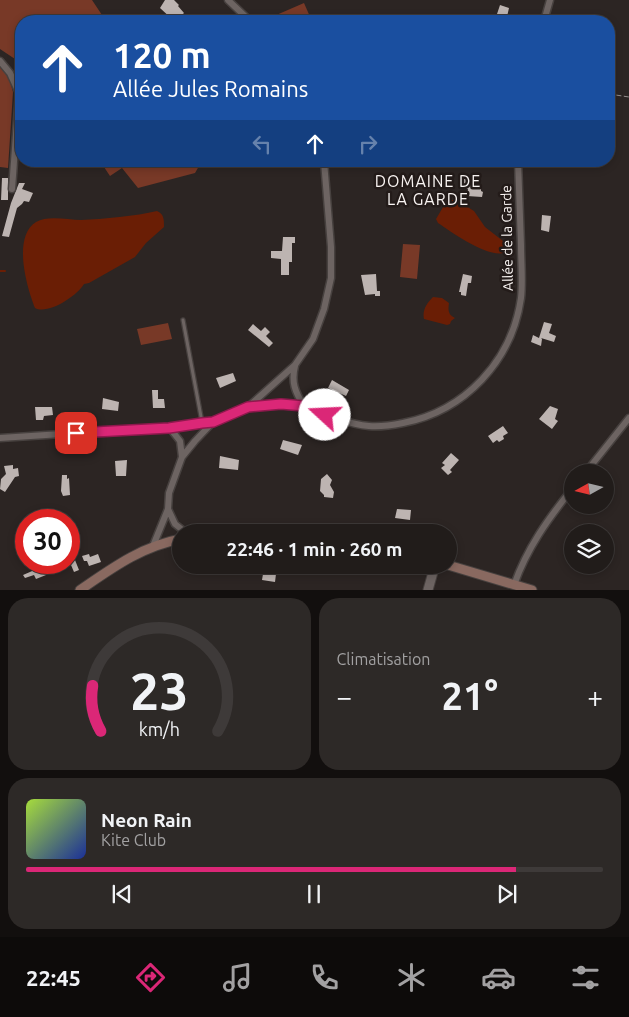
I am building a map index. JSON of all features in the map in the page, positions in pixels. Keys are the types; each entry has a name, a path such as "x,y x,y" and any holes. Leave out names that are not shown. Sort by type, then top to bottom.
{"main road":[{"path":"80,590 117,565 154,546 172,541"},
{"path":"457,568 532,590"}],"street":[{"path":"228,0 244,15"},
{"path":"546,15 550,0"},
{"path":"0,61 10,73 15,84"},
{"path":"12,189 15,148"},
{"name":"Allée de la Garde","path":"248,407 295,365 313,339 324,309 331,278 331,247 324,167"},
{"name":"Allée de la Garde","path":"154,546 168,509 169,493 182,457 213,422 248,407 281,404 304,406 325,415 370,426 391,425 414,421 437,413 464,398 483,380 500,358 509,340 521,297 518,167"},
{"path":"295,365 292,377 295,392 304,406"},
{"path":"592,464 629,418"},
{"path":"0,438 169,428 213,422"},
{"path":"169,428 180,441 182,457"},
{"path":"514,585 532,544 564,499"},
{"path":"168,509 174,524"},
{"path":"428,590 432,574"}],"lane":[{"path":"183,320 202,423"}],"path":[{"path":"615,95 629,97"}],"shaded area":[{"path":"0,0 92,0 102,15 15,15 15,59 0,49"},
{"path":"304,3 309,15 276,15"},
{"path":"0,67 9,77 13,92 8,168 0,167"},
{"path":"104,167 198,167 195,173 138,188 122,168 110,176"},
{"path":"456,200 474,211 485,227 503,241 507,247 504,253 479,248 438,223 436,219 446,202"},
{"path":"157,211 163,217 164,227 146,243 135,257 84,284 75,294 62,303 47,309 35,308 25,276 23,251 29,229 36,222 52,218 81,220 109,218"},
{"path":"403,244 420,245 417,279 400,277"},
{"path":"433,297 442,298 449,303 449,312 455,318 450,324 447,325 424,319 426,307"},
{"path":"168,323 172,339 141,345 137,329"}],"building":[{"path":"165,0 174,0 184,13 182,15 168,15 160,8"},
{"path":"500,5 509,8 507,15 497,15"},
{"path":"465,175 471,177 470,182 481,185 482,197 467,196 468,189 462,187"},
{"path":"2,178 8,178 8,200 1,200"},
{"path":"19,183 25,183 22,189 33,193 29,202 24,201 17,208 9,237 2,236 11,203"},
{"path":"542,215 551,216 549,232 541,230"},
{"path":"283,237 295,237 295,243 292,243 292,262 289,262 289,275 281,275 281,259 271,258 271,251 282,251"},
{"path":"376,274 377,291 380,291 380,296 375,296 375,294 365,295 361,275"},
{"path":"463,274 472,276 471,283 468,283 466,296 461,295 461,292 459,292"},
{"path":"544,322 552,324 549,333 556,336 554,342 541,338 541,346 531,342 533,335 539,338"},
{"path":"253,324 261,331 265,327 270,332 266,336 273,343 269,347 248,330"},
{"path":"233,373 236,381 220,388 216,378"},
{"path":"332,380 349,390 346,396 328,388"},
{"path":"152,390 158,390 158,399 164,399 165,408 153,408"},
{"path":"103,398 119,402 118,411 102,409"},
{"path":"550,406 558,409 555,419 558,421 552,429 539,419"},
{"path":"35,407 52,407 53,415 44,416 43,420 36,420"},
{"path":"503,426 508,433 503,436 504,439 493,443 488,436"},
{"path":"283,440 302,445 298,455 280,449"},
{"path":"451,453 459,460 448,475 441,468 445,465 442,463"},
{"path":"220,456 239,460 238,470 219,468"},
{"path":"127,460 126,476 116,476 115,461"},
{"path":"13,465 13,469 18,468 19,476 15,477 5,492 0,489 1,479 6,474 4,466"},
{"path":"327,474 332,480 330,485 334,492 333,498 324,497 320,491 321,479"},
{"path":"62,475 67,475 67,479 69,478 70,495 63,496 61,491"},
{"path":"397,509 411,510 410,520 395,518"},
{"path":"89,554 90,557 98,554 101,562 89,566 82,556"},
{"path":"48,574 36,579 34,575 25,578 23,575"},
{"path":"263,574 276,574 275,582 262,580"}],"waterway":[{"path":"0,271 5,271"}],"district":[{"name":"DOMAINE DE LA GARDE","path":"428,190"}],"route":[{"path":"76,433 169,428 213,422 248,407 281,404 304,406 325,415"}]}
